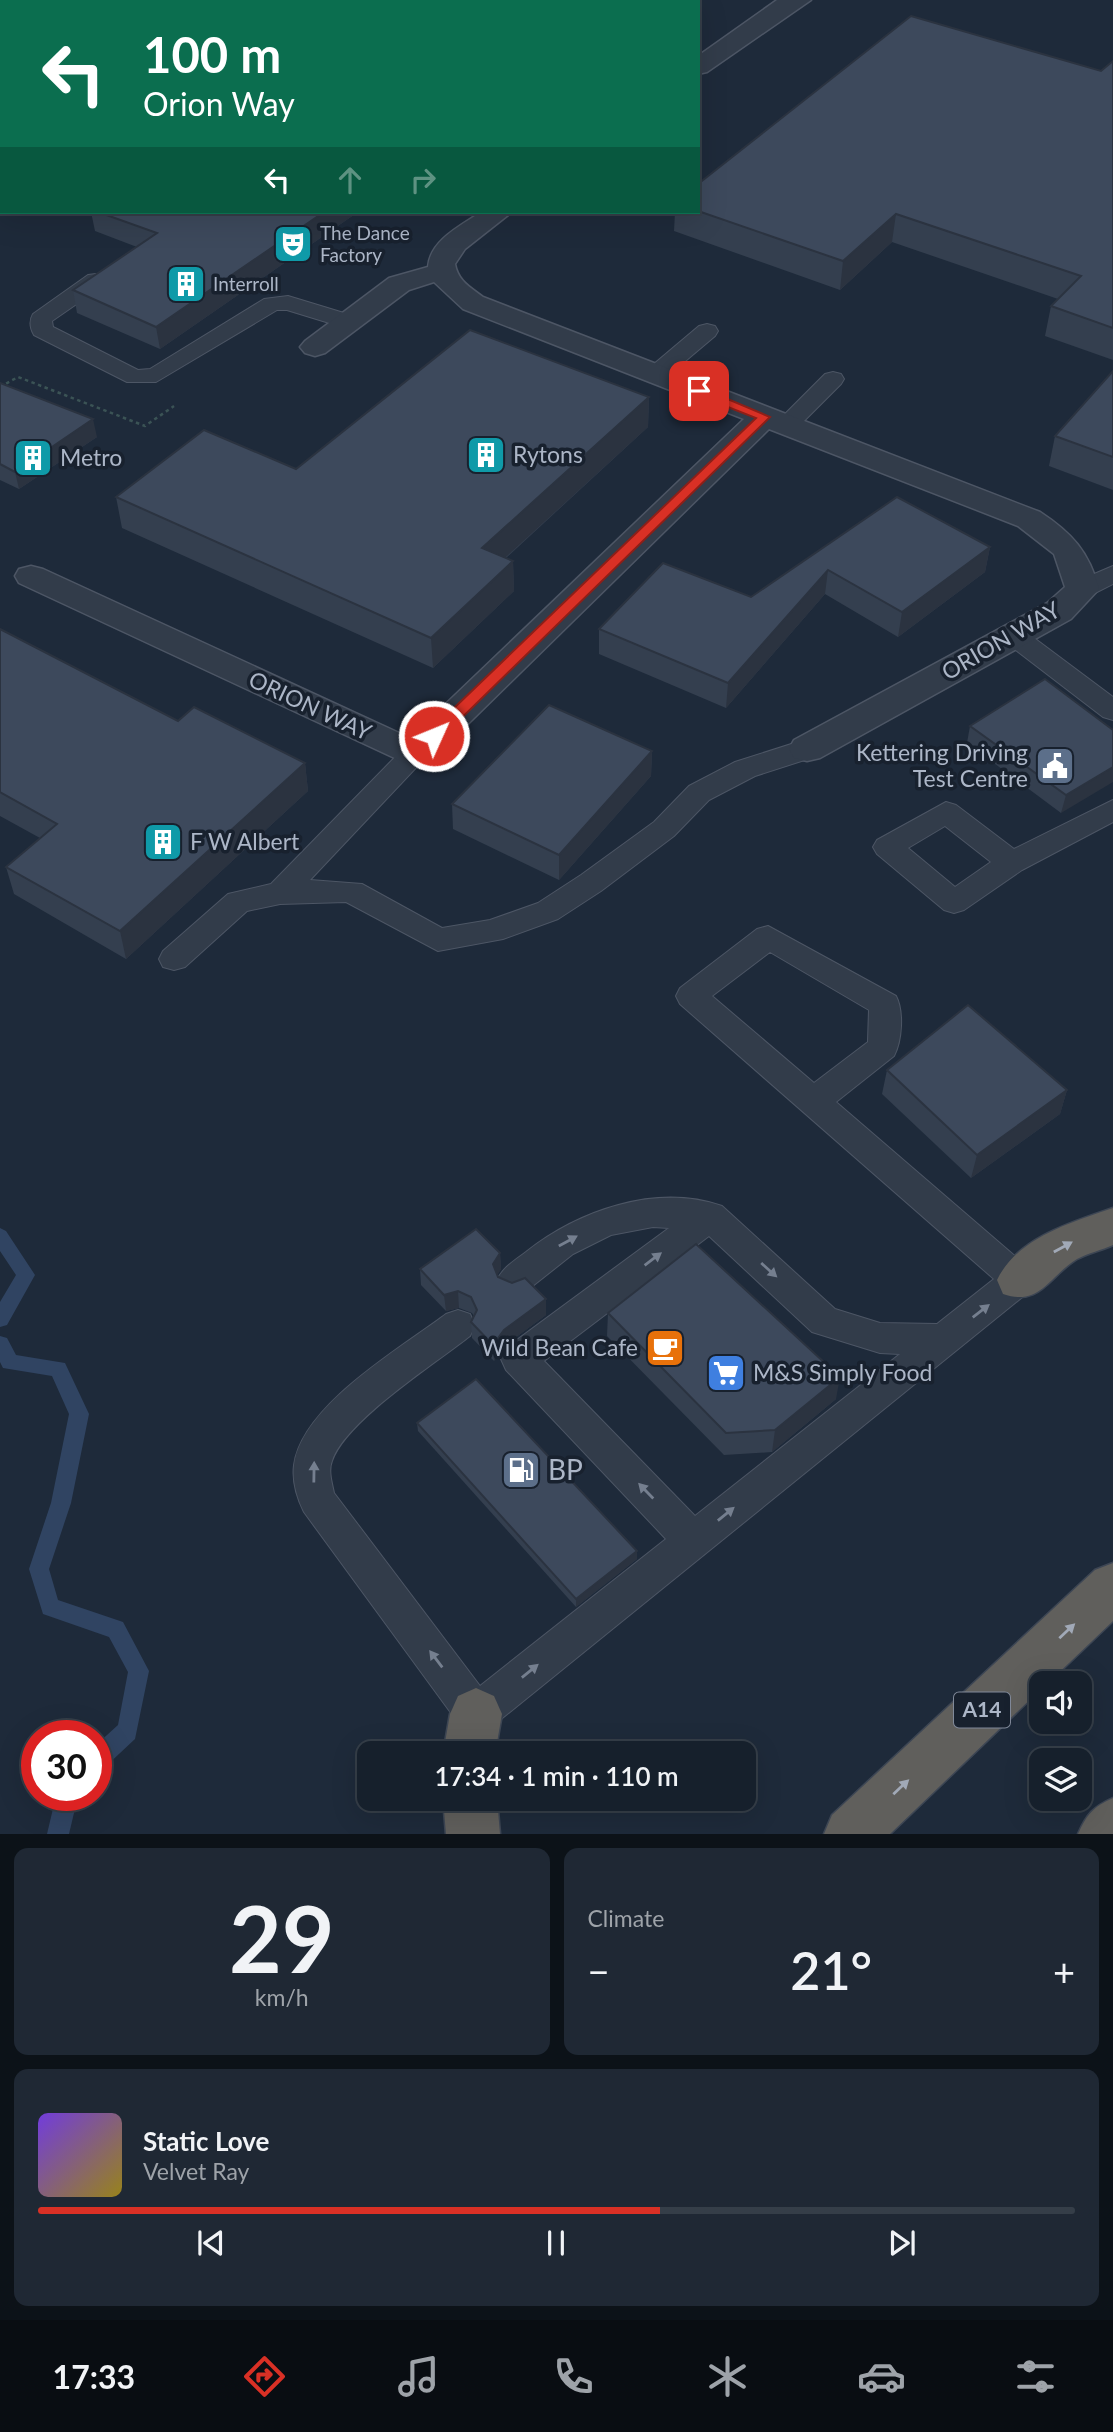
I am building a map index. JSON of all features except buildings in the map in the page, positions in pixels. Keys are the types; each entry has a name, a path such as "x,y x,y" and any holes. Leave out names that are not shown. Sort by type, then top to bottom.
{"highway":[{"path":"1019,1280 1062,1245 1113,1226"},
{"name":"A14","path":"851,1833 1113,1587"},
{"path":"471,1811 473,1833"},
{"path":"1105,1833 1113,1825"}],"street":[{"path":"700,65 791,2"},
{"path":"315,347 399,284 415,277 441,274 441,260 447,250 489,214"},
{"name":"ORION WAY","path":"441,274 450,288 473,303 1029,519 1059,538 1076,559 1082,589 1059,611 807,749"},
{"path":"414,755 776,421"},
{"name":"ORION WAY","path":"31,576 414,755"}],"lane":[{"path":"96,280 41,319 42,330 135,377 156,375 272,304 288,303 349,322"},
{"path":"656,374 707,331"},
{"path":"776,421 834,379"},
{"path":"1082,589 1113,574"},
{"path":"1013,635 1113,710"},
{"path":"174,958 238,902 280,893 326,890 352,892 438,940 492,931 548,911 591,883 664,829 699,793 745,769 807,749"},
{"path":"280,893 414,755"},
{"path":"1012,863 1113,810"},
{"path":"458,1325 339,1419 315,1454 311,1473 317,1500 473,1734 693,1541 1019,1280 813,1102 691,996 768,937 885,1004 883,1047 813,1102"},
{"path":"513,1282 561,1244 605,1222 653,1213 710,1216 824,1321 880,1338 944,1339"},
{"path":"693,1541 519,1359 710,1216"}],"waterway":[{"path":"0,1236 26,1275 0,1319"},
{"path":"0,1344 10,1362 58,1369 79,1414 61,1503 39,1569 50,1607 116,1629 139,1671 127,1731 112,1745"},
{"path":"58,1834 63,1811"}],"place":[{"name":"The Dance Factory","path":"293,244"},
{"name":"Interroll","path":"186,284"},
{"name":"Rytons","path":"486,455"},
{"name":"Metro","path":"33,458"},
{"name":"Kettering Driving Test Centre","path":"1055,766"},
{"name":"F W Albert","path":"163,842"},
{"name":"Wild Bean Cafe","path":"665,1348"},
{"name":"M&S Simply Food","path":"726,1373"},
{"name":"BP","path":"521,1470"}],"route":[{"path":"434,736 764,417 699,391"}]}
